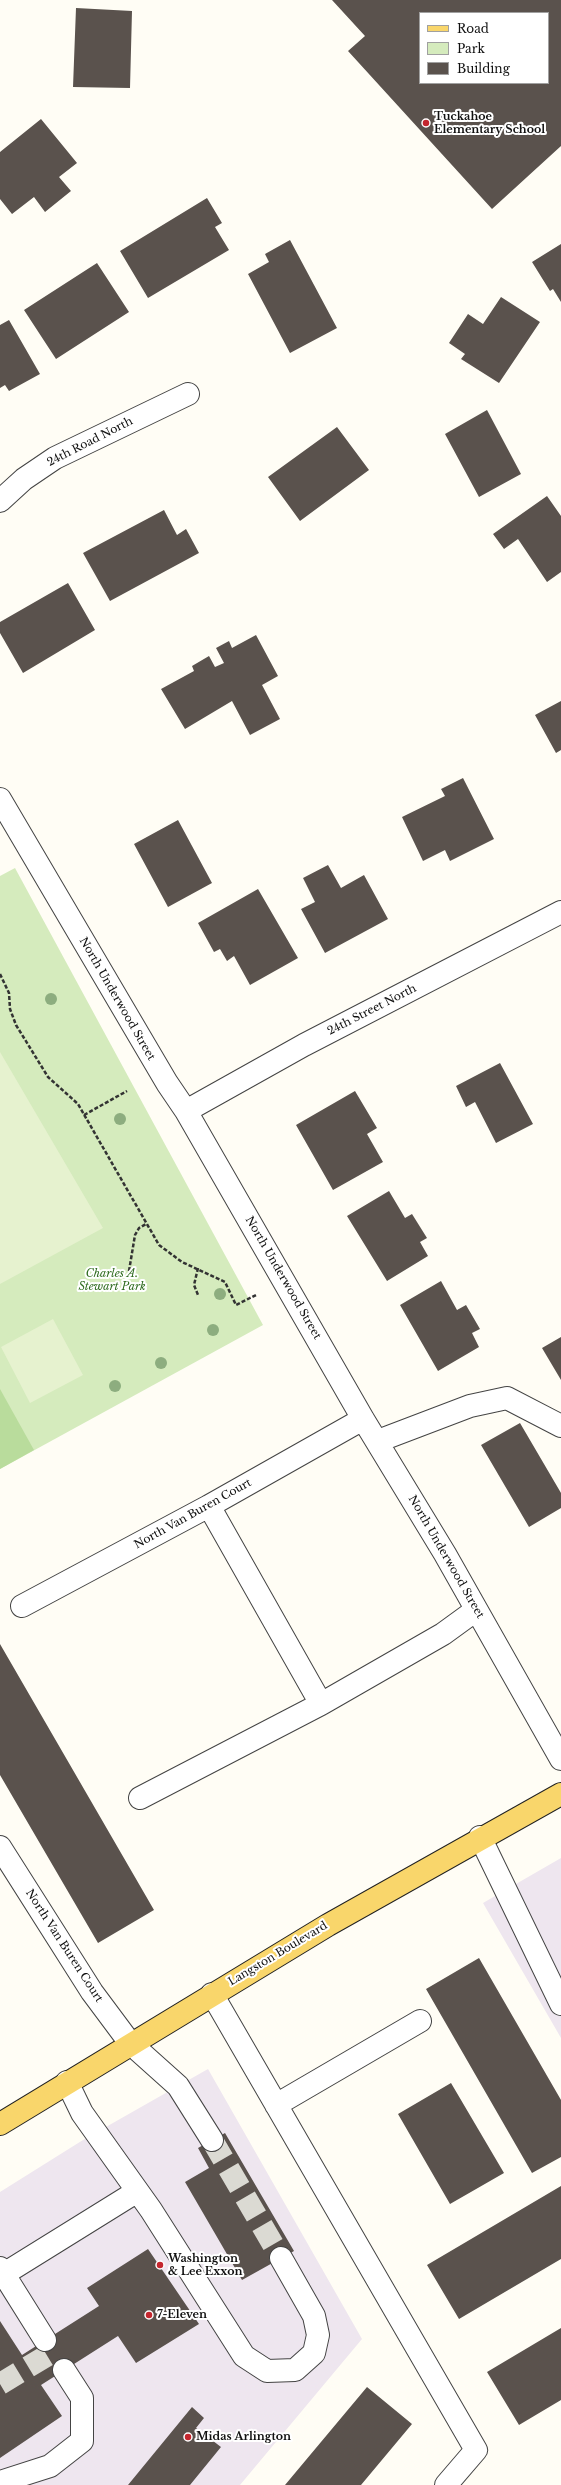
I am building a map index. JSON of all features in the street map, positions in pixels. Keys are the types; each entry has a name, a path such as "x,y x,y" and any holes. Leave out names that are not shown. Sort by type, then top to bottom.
{"main road":[{"name":"Langston Boulevard","path":"0,2124 130,2043 328,1924 561,1794"}],"street":[{"name":"24th Road North","path":"0,501 24,479 46,463 94,438 188,394"},
{"name":"North Underwood Street","path":"0,799 167,1083 186,1111 561,1759"},
{"name":"24th Street North","path":"186,1111 304,1045 561,912"},
{"path":"378,1441 470,1406 507,1398 561,1426"},
{"name":"North Van Buren Court","path":"22,1606 209,1506 363,1419"},
{"path":"209,1506 321,1704"},
{"path":"140,1798 321,1704 443,1634 476,1610"},
{"path":"480,1838 561,2004"},
{"name":"North Van Buren Court","path":"0,1847 92,1992 130,2043 178,2086 212,2140"},
{"path":"212,1994 476,2450 446,2485"},
{"path":"276,2105 420,2021"},
{"path":"67,2082 82,2113 136,2192 151,2210 244,2356 268,2371 295,2370 314,2353 318,2335 314,2316 281,2258"},
{"path":"45,2340 5,2284 136,2192"},
{"path":"0,2482 50,2466 82,2441 82,2398 64,2370"}],"path":[{"path":"0,974 9,993 12,1018 42,1069 48,1077 72,1097 84,1115 146,1224 162,1248 182,1262 198,1268 225,1282 236,1305 256,1295"},
{"path":"84,1115 127,1091"},
{"path":"128,1277 135,1235 139,1228 146,1224"},
{"path":"198,1268 194,1285 198,1295"}],"shaded area":[{"path":"561,1858 561,2038 483,1903"},
{"name":"Washington & Lee Exxon","path":"208,2069 362,2339 240,2485 0,2485 0,2192 83,2140"}],"green space":[{"name":"Charles A. Stewart Park","path":"15,868 263,1325 0,1469 0,876"},
{"path":"0,1052 103,1228 0,1284"},
{"path":"53,1319 83,1375 30,1403 1,1347"},
{"path":"0,1389 34,1450 0,1469"}],"building":[{"path":"332,0 561,0 561,146 492,209 348,51 365,36"},
{"path":"76,8 132,11 130,88 73,87"},
{"path":"41,119 77,163 59,177 71,191 45,212 34,197 12,214 0,199 0,152"},
{"path":"207,198 222,223 215,227 229,250 148,298 120,251"},
{"path":"290,240 337,328 290,353 248,274 269,262 265,254"},
{"path":"561,244 561,302 553,289 550,291 532,262"},
{"path":"97,263 129,312 56,359 24,310"},
{"path":"501,297 540,322 499,383 461,359 465,354 449,343 468,314 483,324"},
{"path":"9,320 40,374 9,391 5,385 0,388 0,325"},
{"path":"487,410 521,474 479,497 445,434"},
{"path":"337,427 369,470 300,521 268,477"},
{"path":"547,496 561,516 561,572 547,582 518,539 504,549 493,534"},
{"path":"164,510 177,535 186,529 199,553 110,601 83,553"},
{"path":"68,583 95,630 23,673 0,633 0,622"},
{"path":"256,635 278,676 262,685 280,719 250,735 232,701 185,729 161,689 194,671 192,666 209,656 215,667 224,663 216,648 229,641 232,648"},
{"path":"561,701 561,750 556,753 535,715"},
{"path":"463,778 494,839 450,861 445,850 423,861 402,817 445,796 441,789"},
{"path":"178,820 212,883 168,907 134,844"},
{"path":"328,865 341,888 364,875 388,919 325,953 301,909 315,902 303,878"},
{"path":"258,889 298,958 250,985 234,956 227,961 220,949 214,952 198,923"},
{"path":"500,1063 533,1124 496,1143 475,1102 466,1107 456,1086"},
{"path":"355,1091 377,1128 367,1134 383,1162 333,1190 296,1125"},
{"path":"389,1191 405,1218 412,1214 427,1238 420,1242 428,1256 387,1281 347,1216"},
{"path":"441,1281 457,1310 466,1305 480,1329 472,1333 479,1347 438,1371 400,1305"},
{"path":"561,1337 561,1380 542,1348"},
{"path":"520,1423 561,1493 561,1508 529,1527 481,1445"},
{"path":"0,1644 154,1910 98,1943 0,1775"},
{"path":"479,1958 561,2100 561,2157 532,2173 426,1989"},
{"path":"451,2083 504,2173 450,2204 398,2114"},
{"path":"225,2133 294,2251 242,2280 185,2182 209,2168 198,2148"},
{"path":"561,2186 561,2259 459,2319 427,2265"},
{"path":"148,2249 199,2324 136,2363 118,2336 41,2385 62,2416 0,2458 0,2321 22,2355 99,2306 87,2288"},
{"path":"561,2328 561,2400 519,2425 487,2372"},
{"path":"367,2387 412,2424 361,2485 285,2485"},
{"name":"Midas Arlington","path":"192,2407 204,2418 196,2428 221,2447 190,2485 128,2485"}],"tunnel":[{"path":"212,2140 281,2258"},
{"path":"0,2384 53,2352"}],"place":[{"name":"Tuckahoe Elementary School","path":"426,123"},
{"name":"Washington & Lee Exxon","path":"160,2265"},
{"name":"7-Eleven","path":"149,2315"},
{"name":"Midas Arlington","path":"188,2437"}]}
